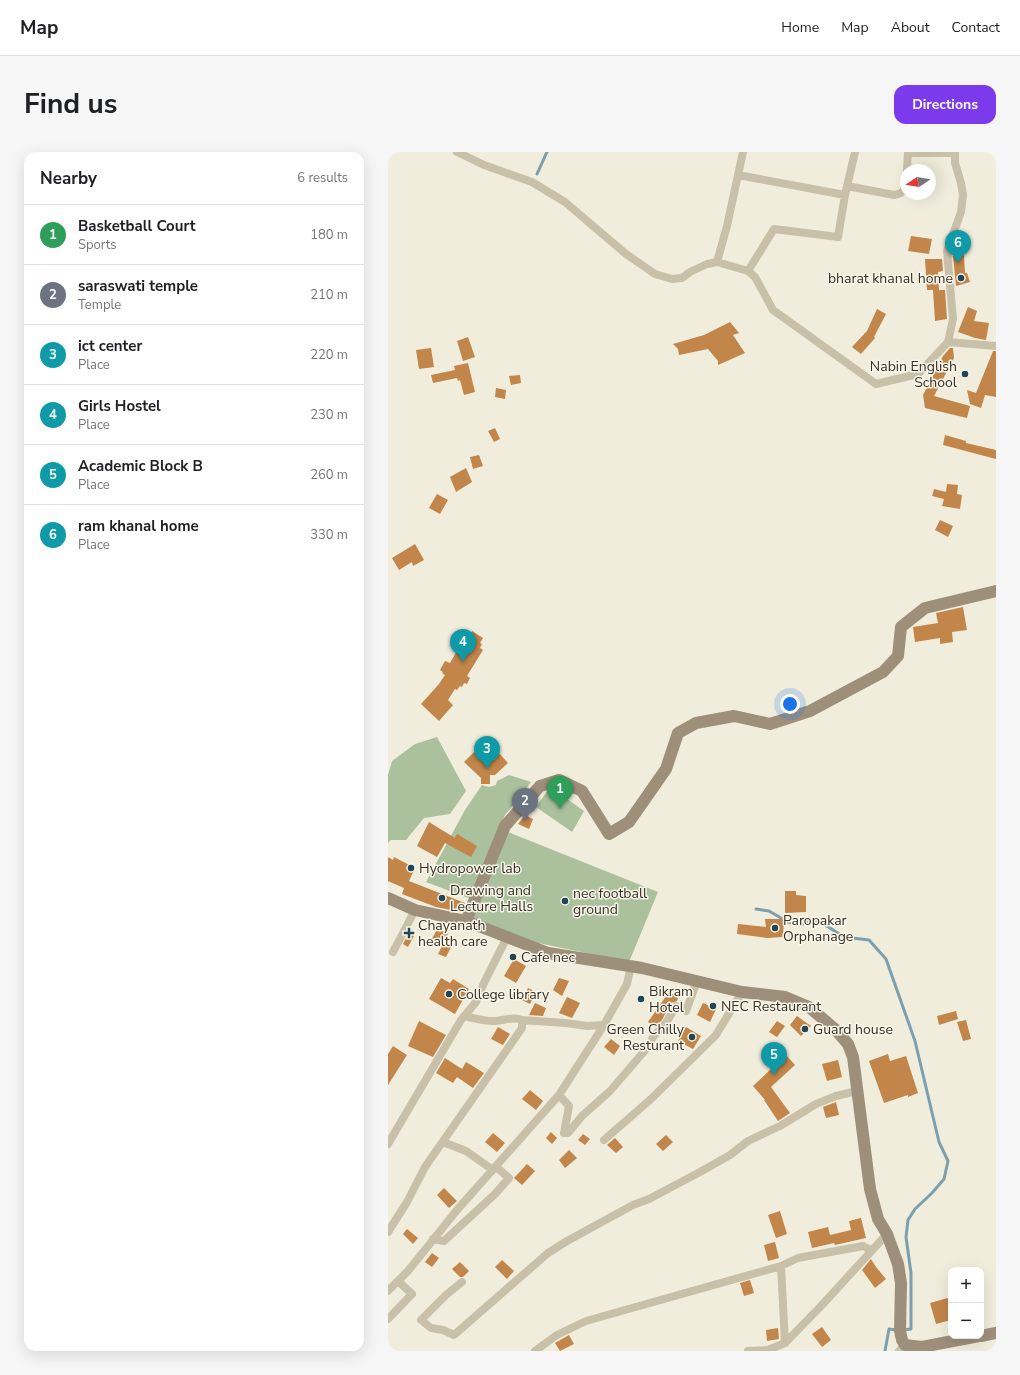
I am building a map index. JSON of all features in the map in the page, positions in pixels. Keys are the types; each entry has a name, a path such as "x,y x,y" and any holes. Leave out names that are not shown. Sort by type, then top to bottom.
{"street":[{"path":"457,152 484,165 532,182 565,202 626,254 655,274 672,279 682,278 690,272 707,264 717,262 748,271 755,277 774,310 876,384 918,374 948,342 953,319 947,251 960,212 963,196 955,163 955,153 908,152 907,164"},
{"path":"717,262 727,226 743,152"},
{"path":"748,271 774,229 838,237 845,195 855,152"},
{"path":"738,175 845,195"},
{"path":"847,186 894,195 900,194"},
{"path":"948,342 996,346"},
{"path":"466,921 505,826 540,786 559,780 582,791 609,834 629,822 642,804 666,768 678,733 696,723 734,716 770,724 810,711 883,672 898,656 901,627 925,608 996,591"},
{"path":"388,898 415,910 466,921 548,953 631,966 742,992 785,997 809,1007 836,1030 848,1044 853,1057 871,1196 878,1219 887,1234 898,1264 901,1283 900,1331 902,1348 922,1347 964,1339"},
{"path":"393,952 415,910"},
{"path":"388,1144 464,1016 476,1002 484,983 508,937"},
{"path":"388,1290 398,1281 559,1095 604,1025 627,984 631,966"},
{"path":"559,1095 569,1106 564,1133 568,1134 582,1116 610,1091 648,1047 666,1023 676,1006 686,1011 696,981"},
{"path":"604,1140 651,1099 716,1035 742,992"},
{"path":"464,1016 494,1021 517,1018 522,1020 566,1022 587,1026 604,1025"},
{"path":"388,1232 407,1202 425,1167 522,1028 522,1020"},
{"path":"462,1282 420,1320 431,1328 443,1330 454,1335 521,1275 548,1253 567,1241 633,1205 649,1199 700,1172 730,1155 748,1141 780,1126 816,1104 836,1096 858,1092"},
{"path":"433,1239 444,1241 495,1194 509,1178 466,1151 443,1142"},
{"path":"748,1351 768,1350 785,1343 887,1234"},
{"path":"535,1351 557,1335 586,1321 782,1266 798,1258 863,1246 871,1250"},
{"path":"782,1266 785,1343"},
{"path":"388,1319 412,1294 398,1281"},
{"path":"984,1335 996,1333"}],"green space":[{"path":"437,737 466,791 450,814 424,818 406,840 391,840 388,843 388,775 392,761 415,744"},
{"path":"509,775 531,782 505,815 471,899 426,882 465,810 482,785 489,787 496,785 497,781"},
{"path":"550,787 584,811 572,832 536,807"},
{"path":"508,832 658,892 629,962 524,940 472,917"}],"building":[{"path":"911,236 932,239 929,254 908,251"},
{"path":"964,255 965,273 967,273 970,282 956,286 953,256"},
{"path":"925,259 942,259 943,271 938,272 939,290 945,290 947,319 935,321 933,290 927,290"},
{"path":"968,307 977,311 974,321 989,323 986,340 958,332"},
{"path":"877,309 886,314 874,337 875,338 861,354 852,347 867,331"},
{"path":"730,322 739,333 733,335 745,353 718,365 718,361 708,349 679,355 678,349 673,344 704,335"},
{"path":"468,337 475,357 463,361 457,341"},
{"path":"431,348 434,367 419,369 416,350"},
{"path":"950,348 953,348 954,358 934,396 970,406 967,418 925,408 923,395 943,356"},
{"path":"993,351 996,351 996,397 985,395 981,408 970,404 967,390 976,393"},
{"path":"468,363 475,392 464,395 460,380 458,381 457,378 433,383 431,375 455,370 454,366"},
{"path":"520,375 521,383 511,385 509,376"},
{"path":"496,388 506,390 505,399 495,397"},
{"path":"495,428 500,439 494,442 488,431"},
{"path":"945,435 966,441 966,443 996,450 996,459 943,445"},
{"path":"479,455 483,466 473,469 470,457"},
{"path":"466,468 472,482 456,492 450,477"},
{"path":"947,484 958,485 957,494 962,495 960,509 942,506 944,499 932,496 934,489 946,492"},
{"path":"437,494 448,500 440,514 429,508"},
{"path":"940,520 953,526 948,537 935,530"},
{"path":"415,544 424,560 413,566 412,562 399,570 392,558"},
{"path":"963,607 967,630 952,632 953,642 940,644 940,638 915,642 913,627 938,623 936,613"},
{"path":"472,631 483,638 480,643 482,644 480,648 483,650 467,676 470,678 467,684 464,683 462,687 460,686 457,690 455,689 448,700 453,705 439,721 421,704 445,675 440,670 445,661 450,663 458,649 455,647 459,640 462,642 468,632 471,634"},
{"path":"474,752 482,760 489,761 498,752 508,763 495,775 490,775 490,784 481,784 481,778 464,762"},
{"path":"525,815 533,819 529,829 518,824"},
{"path":"429,822 455,838 457,834 477,846 471,857 445,843 437,857 417,846"},
{"path":"388,857 393,860 394,857 415,868 409,881 465,903 461,912 436,907 402,894 404,888 388,881"},
{"path":"785,891 796,891 796,895 806,896 806,912 785,913"},
{"path":"765,919 784,919 783,937 767,938 737,934 738,924 766,927"},
{"path":"438,928 448,934 440,947 430,942"},
{"path":"411,929 416,932 408,947 403,944"},
{"path":"443,944 451,947 446,957 438,954"},
{"path":"514,959 526,966 516,983 504,976"},
{"name":"College library","path":"441,978 450,983 453,979 469,989 455,1014 429,999"},
{"path":"559,978 569,981 562,996 553,990"},
{"path":"528,988 536,992 530,1004 522,1000"},
{"path":"669,992 678,998 677,1001 671,1003 662,1020 655,1027 648,1022"},
{"path":"567,997 580,1003 572,1018 559,1013"},
{"path":"535,1003 546,1008 543,1016 529,1015"},
{"path":"703,1003 716,1009 710,1022 697,1015"},
{"path":"956,1011 958,1019 939,1025 937,1016"},
{"path":"797,1016 811,1026 801,1036 790,1025"},
{"path":"966,1020 971,1039 963,1041 957,1022"},
{"path":"419,1021 446,1035 433,1057 408,1046"},
{"path":"777,1021 785,1026 777,1037 769,1032"},
{"path":"498,1027 510,1034 503,1045 491,1039"},
{"path":"686,1027 701,1036 693,1049 678,1041"},
{"path":"611,1039 620,1046 614,1055 604,1047"},
{"path":"393,1046 407,1055 388,1085 388,1054"},
{"path":"888,1054 890,1061 906,1056 918,1093 884,1103 869,1061"},
{"path":"786,1055 795,1065 771,1087 790,1113 778,1121 765,1100 753,1086"},
{"path":"445,1058 462,1069 466,1062 484,1073 473,1088 457,1077 453,1083 436,1073"},
{"path":"838,1060 842,1077 827,1081 822,1064"},
{"path":"530,1090 543,1101 536,1110 522,1099"},
{"path":"836,1102 839,1115 826,1118 823,1107"},
{"path":"551,1132 557,1138 552,1144 546,1138"},
{"path":"493,1133 505,1143 497,1152 485,1142"},
{"path":"583,1134 590,1139 585,1145 578,1140"},
{"path":"666,1135 673,1142 663,1151 656,1144"},
{"path":"615,1138 623,1147 616,1153 607,1145"},
{"path":"569,1150 577,1158 565,1168 559,1160"},
{"path":"527,1164 535,1171 522,1185 514,1178"},
{"path":"444,1188 457,1201 449,1208 437,1195"},
{"path":"780,1211 787,1234 776,1238 768,1215"},
{"path":"861,1218 866,1238 835,1245 834,1243 812,1248 808,1232 828,1227 830,1235 851,1230 849,1221"},
{"path":"407,1229 418,1238 413,1244 403,1234"},
{"path":"775,1242 779,1258 768,1261 764,1245"},
{"path":"432,1253 439,1258 432,1267 425,1262"},
{"path":"871,1259 886,1279 875,1288 862,1270"},
{"path":"502,1260 514,1271 507,1279 495,1267"},
{"path":"460,1262 469,1271 463,1277 460,1277 452,1269"},
{"path":"750,1280 754,1293 744,1296 740,1283"},
{"path":"948,1298 948,1321 936,1324 930,1303"},
{"path":"822,1327 831,1340 822,1347 812,1334"},
{"path":"778,1328 779,1339 767,1341 766,1330"},
{"path":"569,1335 574,1344 560,1351 555,1343"}],"waterway":[{"path":"537,174 547,152"},
{"path":"756,909 769,911 788,922 800,925 811,921 819,921 844,937 869,940 886,959 915,1041 939,1142 948,1161 944,1179 915,1209 908,1220 906,1237 911,1273 911,1329 903,1330"},
{"path":"885,1351 889,1329 897,1330"}],"place":[{"name":"ram khanal home","path":"958,263"},
{"name":"bharat khanal home","path":"961,278"},
{"name":"Nabin English School","path":"965,374"},
{"name":"Girls Hostel","path":"463,662"},
{"name":"ict center","path":"487,769"},
{"name":"Basketball Court","path":"560,809"},
{"name":"saraswati temple","path":"525,821"},
{"name":"Hydropower lab","path":"411,868"},
{"name":"Drawing and Lecture Halls","path":"442,898"},
{"name":"nec football ground","path":"565,901"},
{"name":"Paropakar Orphanage","path":"775,928"},
{"name":"Chayanath health care","path":"409,933"},
{"name":"Cafe nec","path":"513,957"},
{"name":"College library","path":"449,994"},
{"name":"Bikram Hotel","path":"641,999"},
{"name":"NEC Restaurant","path":"713,1006"},
{"name":"Guard house","path":"805,1029"},
{"name":"Green Chilly Resturant","path":"692,1037"},
{"name":"Academic Block B","path":"774,1075"}]}
